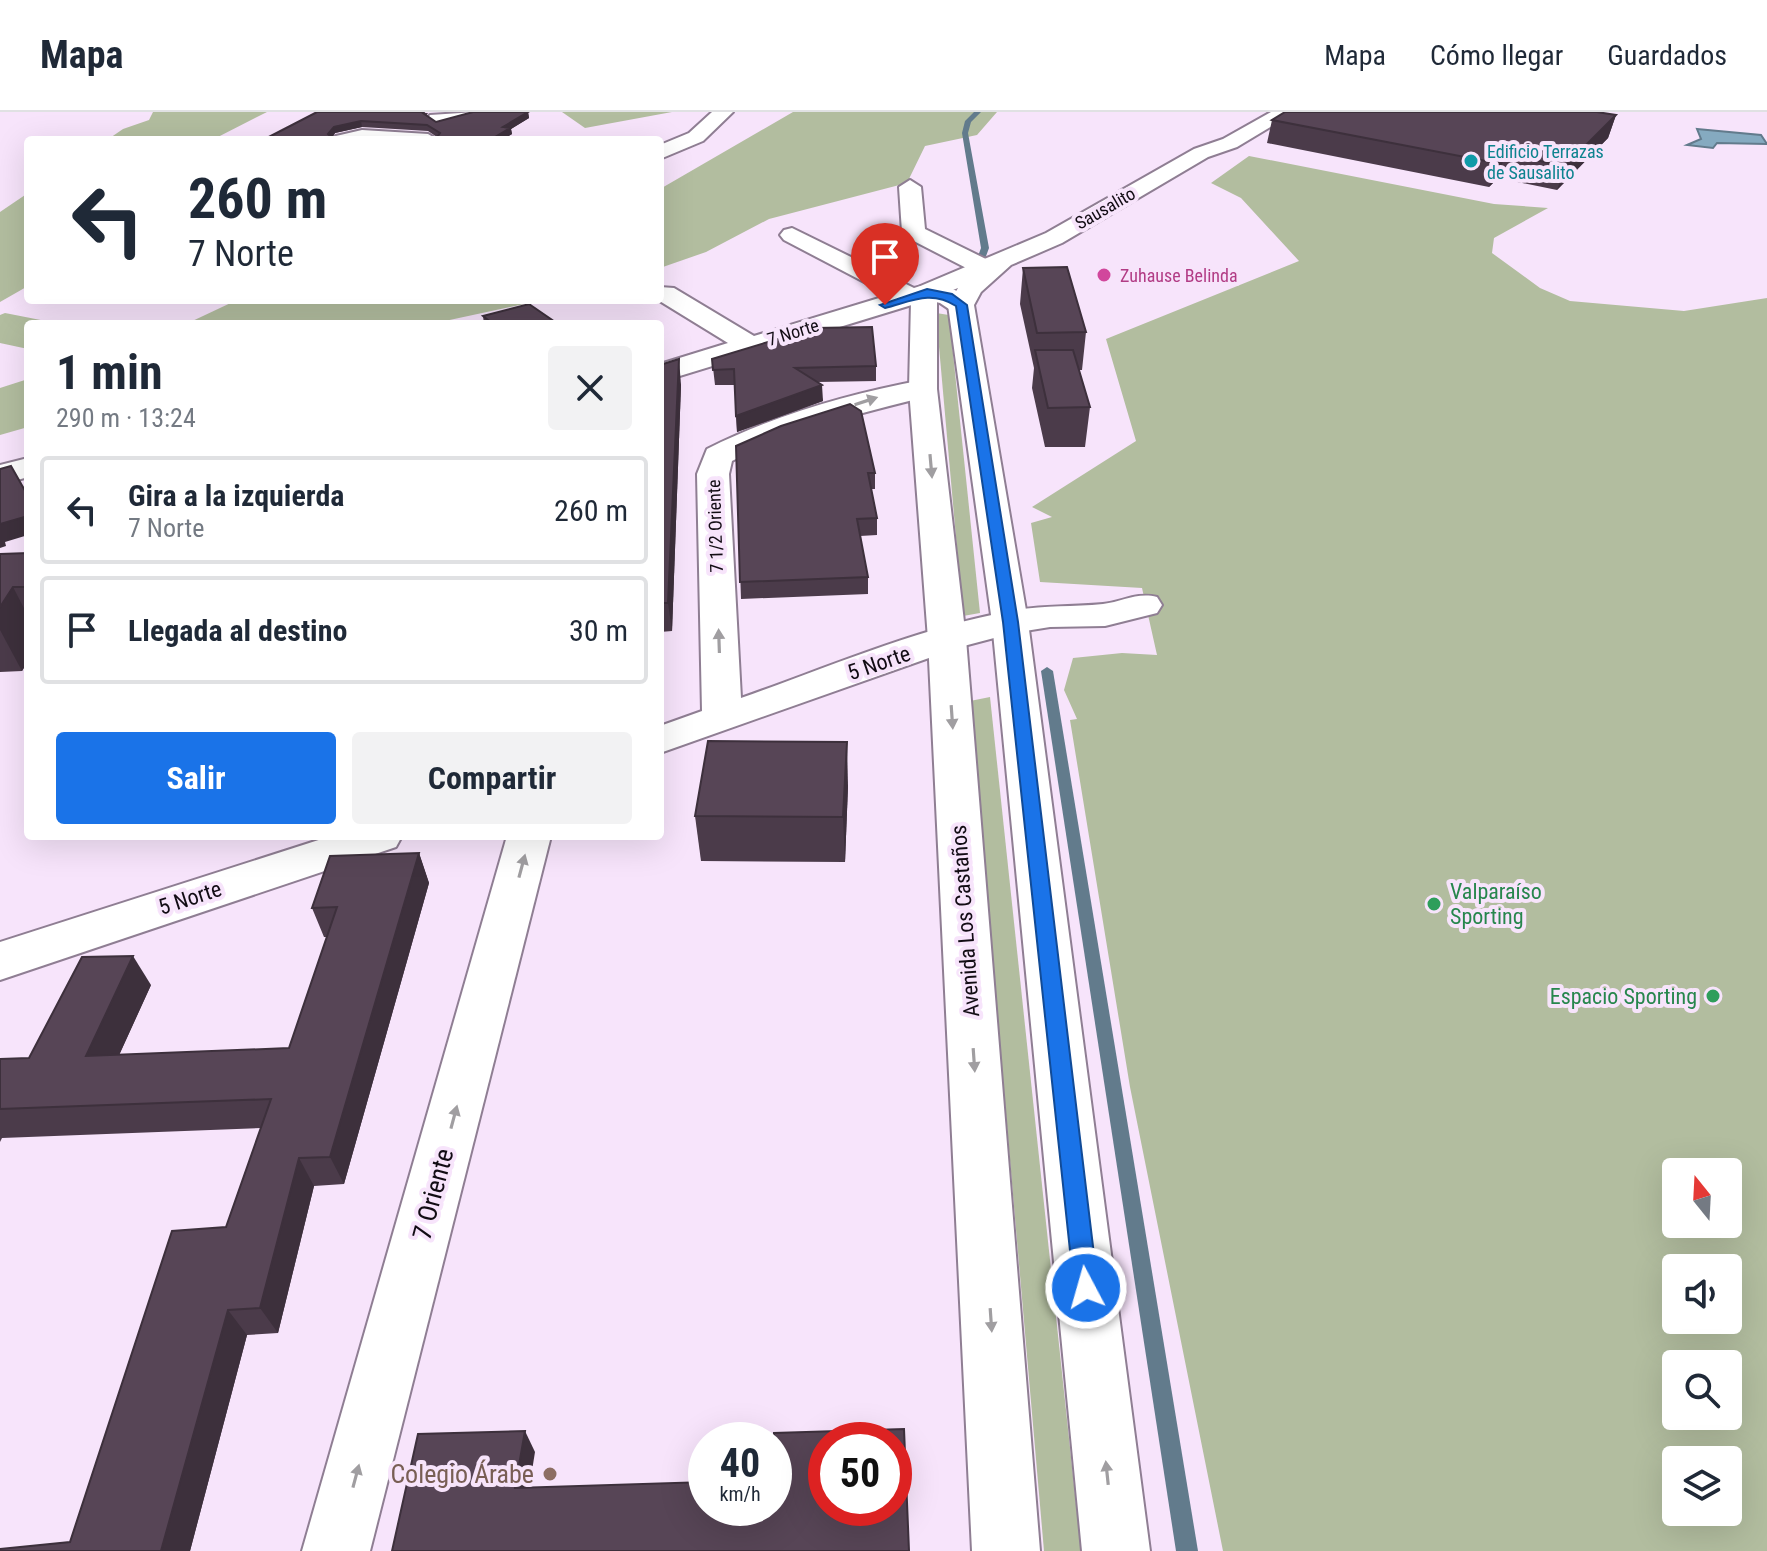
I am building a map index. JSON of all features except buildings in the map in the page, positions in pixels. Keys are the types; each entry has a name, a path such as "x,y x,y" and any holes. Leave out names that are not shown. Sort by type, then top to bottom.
{"main road":[{"path":"432,136 440,115 466,112"},
{"path":"664,151 696,137 723,112"},
{"name":"Sausalito","path":"1201,153 1213,140 1261,112"},
{"name":"Sausalito","path":"920,294 1054,238 1201,153 1230,143 1285,112"},
{"path":"910,187 914,232 996,264"},
{"path":"792,235 920,294 949,297 961,305 1010,622 1116,1551"},
{"name":"Sausalito","path":"961,305 971,288 996,264"},
{"path":"665,293 750,345"},
{"name":"7 Norte","path":"664,372 920,294"},
{"name":"Avenida Los Castaños","path":"920,294 923,312 923,389 947,639 1006,1551"},
{"name":"7 1/2 Oriente","path":"722,719 713,474 718,456 740,443 880,396 923,389"},
{"path":"0,475 24,468"},
{"name":"5 Norte","path":"664,739 947,639 1010,622 1050,616 1105,615 1148,619"},
{"name":"5 Norte","path":"0,961 368,840"},
{"name":"7 Oriente","path":"336,1551 528,840"}],"green space":[{"path":"153,112 267,112 220,136 113,136 149,120"},
{"path":"562,112 672,112 585,128"},
{"path":"793,112 997,112 977,135 925,146 907,183 769,219 706,252 664,267 664,187"},
{"name":"Valparaíso Sporting","path":"1249,156 1494,204 1548,208 1494,238 1492,253 1540,288 1570,301 1684,311 1767,298 1767,1551 1223,1551 1130,1087 1070,720 1077,719 1064,690 1073,658 1122,653 1157,655 1142,588 1040,582 1031,523 1052,517 1032,507 1136,441 1106,339 1299,261 1241,198 1211,183"},
{"path":"24,196 24,288 0,302 0,212"},
{"path":"228,304 524,304 450,320 194,320"},
{"path":"5,313 41,320 24,320 24,348 0,343 0,315"},
{"path":"936,313 949,315 980,613 963,616"},
{"path":"24,380 24,428 0,435 0,388"},
{"path":"990,697 1081,1551 1044,1551 970,701"}],"water":[{"path":"1697,129 1761,135 1767,144 1717,143 1713,148 1687,145 1701,139"}],"waterway":[{"path":"978,112 968,121 965,133 985,248 981,259"},
{"path":"1047,671 1187,1551"}],"place":[{"name":"Edificio Terrazas de Sausalito","path":"1471,161"},
{"name":"Zuhause Belinda","path":"1104,275"},
{"name":"Valparaíso Sporting","path":"1434,904"},
{"name":"Espacio Sporting","path":"1713,996"},
{"name":"Colegio Árabe","path":"550,1474"}],"route":[{"path":"885,305 927,292 949,297 961,305 1010,622 1086,1288"}]}
